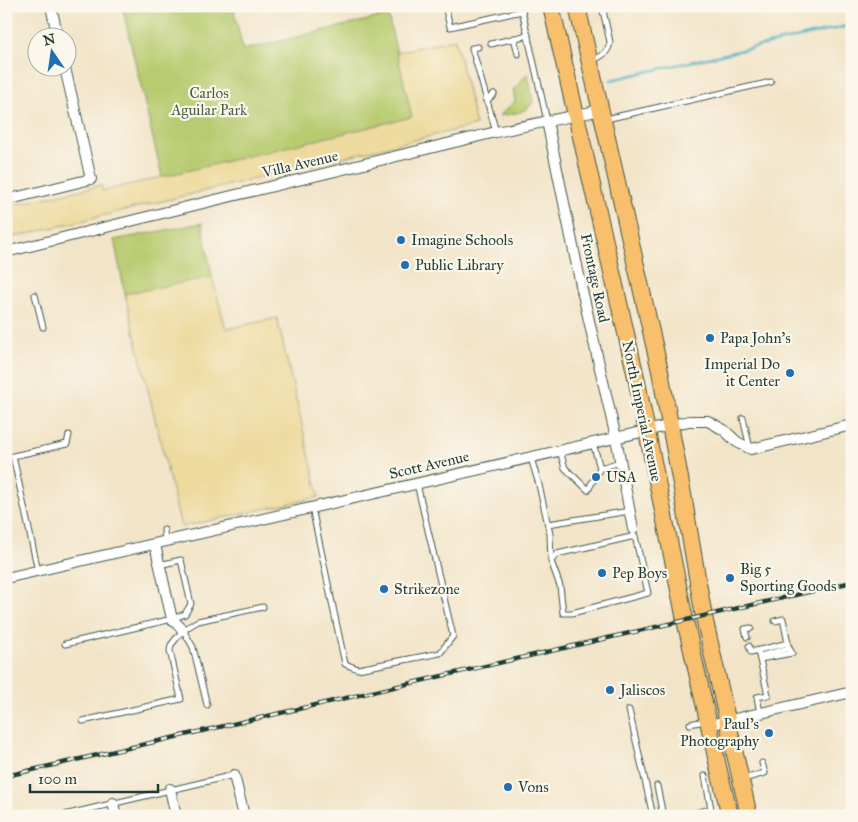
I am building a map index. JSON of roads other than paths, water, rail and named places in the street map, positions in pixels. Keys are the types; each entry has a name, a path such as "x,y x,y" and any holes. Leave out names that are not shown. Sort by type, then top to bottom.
{"highway":[{"name":"North Imperial Avenue","path":"551,6 636,377 685,620 709,722 708,775 730,816"},
{"name":"North Imperial Avenue","path":"577,6 660,371 704,617 749,816"}],"street":[{"path":"51,6 56,28"},
{"path":"6,200 91,179 67,78"},
{"name":"Villa Avenue","path":"6,252 203,202 496,132 576,115 602,115"},
{"name":"Frontage Road","path":"547,121 582,290 616,438 634,532"},
{"name":"Scott Avenue","path":"6,578 689,421 708,421 724,430 737,442 751,448"},
{"path":"751,448 852,425"},
{"path":"155,545 172,619 183,630"},
{"path":"709,722 727,721 852,692"},
{"path":"234,775 244,816"},
{"path":"170,789 176,816"},
{"path":"114,803 116,816"}],"lane":[{"path":"445,6 450,27 521,8 547,121"},
{"path":"589,60 604,55 610,48 602,6"},
{"path":"491,44 528,35"},
{"path":"514,38 518,54"},
{"path":"478,47 472,48 496,132"},
{"path":"602,115 771,82"},
{"path":"486,101 494,94"},
{"path":"35,295 43,327"},
{"path":"743,418 751,448"},
{"path":"38,571 13,456 67,444 69,435"},
{"path":"560,450 565,468 588,490 600,468 593,443"},
{"path":"531,457 548,524 551,562 560,586 564,613 572,613 648,593 634,532 558,554 551,562"},
{"path":"600,468 620,462"},
{"path":"312,508 345,664 358,669 440,653 453,636 416,484"},
{"path":"548,524 630,511"},
{"path":"164,530 166,542"},
{"path":"65,644 172,619 185,614 192,604 181,560 159,565"},
{"path":"83,721 181,699 170,651 171,645 183,630 198,621 263,607"},
{"path":"749,646 751,652 759,655 792,653 783,619 775,621"},
{"path":"747,637 745,629 750,628"},
{"path":"183,630 193,647 206,705"},
{"path":"759,655 789,646"},
{"path":"759,655 768,694 756,697 760,713"},
{"path":"629,710 653,816"},
{"path":"690,724 709,722"},
{"path":"740,780 766,773 762,762"},
{"path":"60,816 234,775"},
{"path":"683,816 711,809 708,775"},
{"path":"657,786 663,816"}],"waterway":[{"path":"611,80 852,25"}],"railway":[{"path":"6,776 852,582"}],"place":[{"name":"Imagine Schools","path":"401,240"},
{"name":"Public Library","path":"405,265"},
{"name":"Papa John's","path":"710,338"},
{"name":"Imperial Do it Center","path":"790,373"},
{"name":"USA","path":"596,477"},
{"name":"Pep Boys","path":"602,573"},
{"name":"Big 5 Sporting Goods","path":"730,578"},
{"name":"Strikezone","path":"384,589"},
{"name":"Jaliscos","path":"610,690"},
{"name":"Paul's Photography","path":"769,733"},
{"name":"Vons","path":"508,787"}],"park label":[{"name":"Carlos Aguilar Park","path":"209,102"}]}
